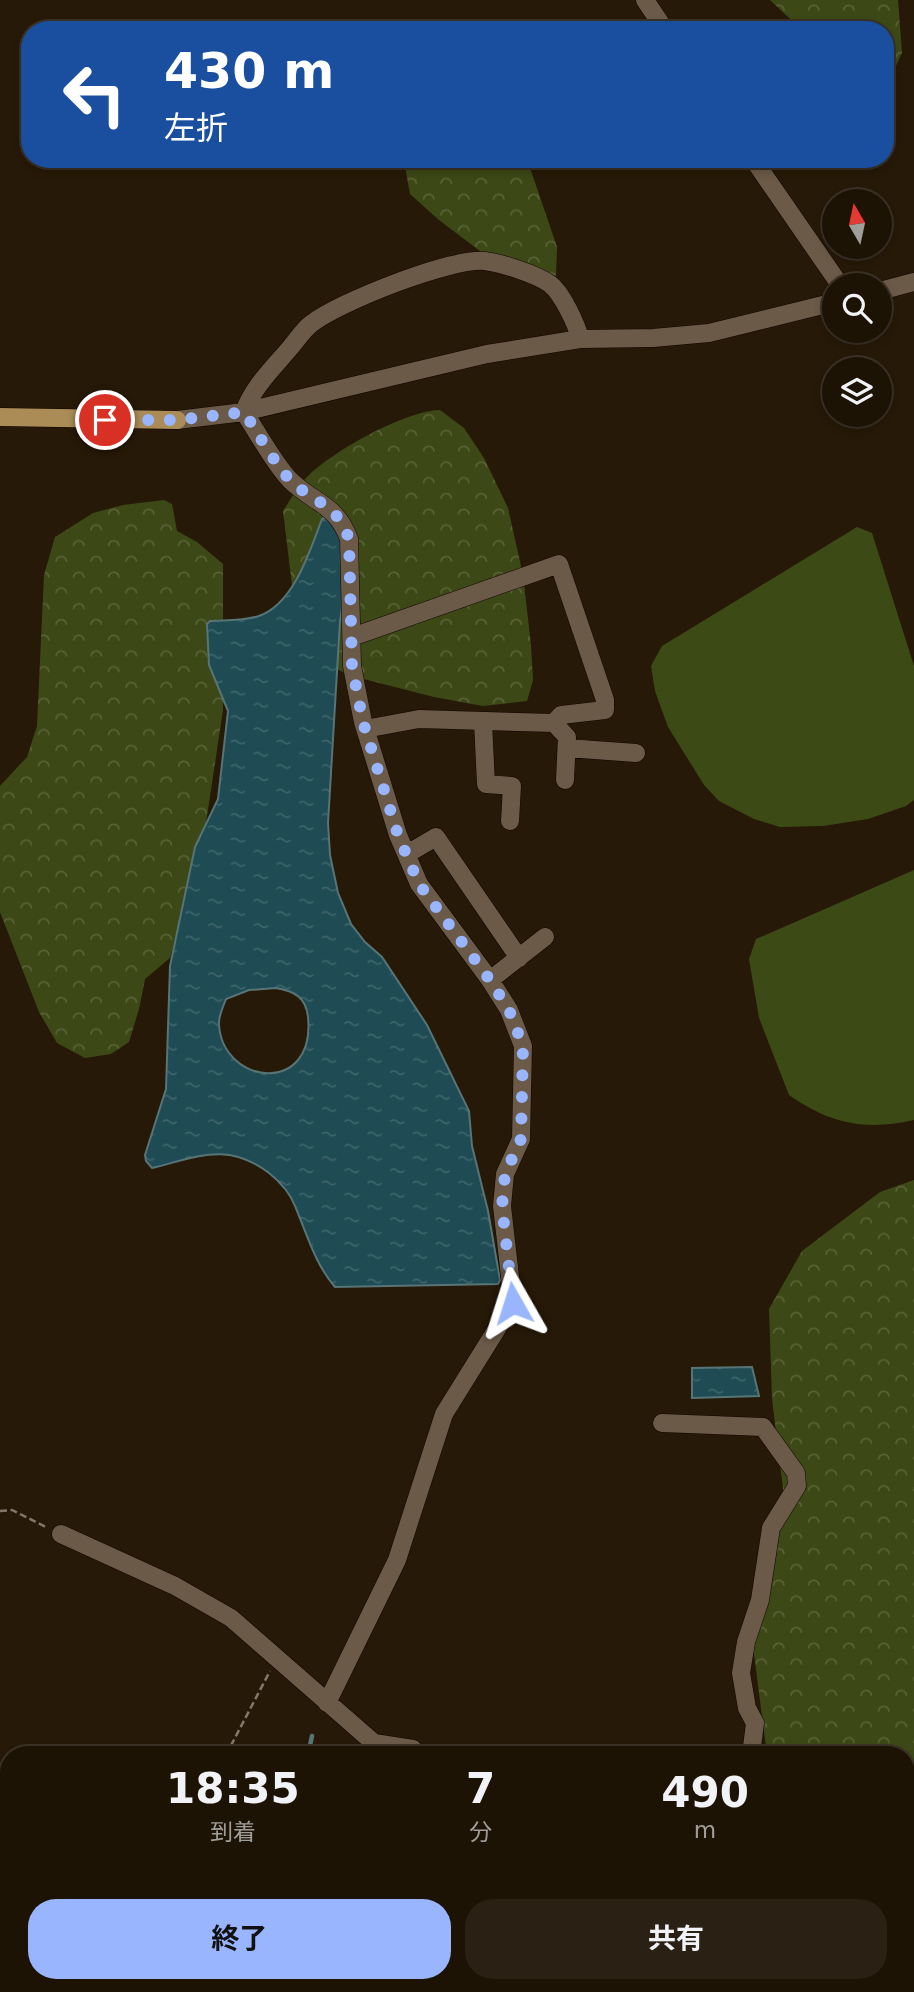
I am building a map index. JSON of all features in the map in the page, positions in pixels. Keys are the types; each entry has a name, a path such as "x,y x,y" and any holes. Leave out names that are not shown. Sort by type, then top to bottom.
{"main road":[{"path":"0,417 177,420"}],"street":[{"path":"645,0 659,21"},
{"path":"759,168 832,273"},
{"path":"244,412 250,395 311,324 352,301 427,272 452,266 484,261 537,277 552,285 577,325 580,339"},
{"path":"892,288 914,282"},
{"path":"177,420 244,412 487,354 580,339 653,338 709,333 822,305"},
{"path":"244,412 290,480 335,513 343,523 349,539 352,666 365,729 407,854 419,884 509,1010 523,1046 521,1139 505,1174 502,1206 513,1303 444,1414 397,1560 327,1703"},
{"path":"352,637 558,564 605,700 605,710 561,715 554,723"},
{"path":"365,729 419,719 554,723 567,737 565,780"},
{"path":"483,722 486,784 512,786 510,821"},
{"path":"566,748 636,752"},
{"path":"407,854 436,837 519,958"},
{"path":"490,980 545,937"},
{"path":"662,1423 763,1427 796,1473 797,1486 771,1528 760,1600 746,1642 741,1674 747,1707 755,1723 752,1746"},
{"path":"61,1534 175,1586 231,1618 374,1743 394,1746"}],"path":[{"path":"0,1511 12,1510 61,1534"},
{"path":"231,1746 277,1658"}],"green space":[{"path":"770,0 898,0 902,53 894,70 894,21 792,21"},
{"path":"406,168 530,168 557,247 556,275 544,289 513,276 439,220 410,194"},
{"path":"440,410 464,428 484,458 508,508 523,575 531,645 533,680 527,701 483,706 434,697 348,675 308,653 294,602 283,511 305,479 336,454 390,424 425,412"},
{"path":"164,500 172,504 177,531 197,542 223,564 223,710 206,823 170,958 145,979 129,1042 111,1054 85,1058 57,1043 39,1012 0,912 0,786 27,757 37,726 44,575 55,537 93,513 123,505"},
{"path":"857,527 872,533 914,666 914,800 906,806 868,819 823,826 780,827 754,819 719,801 704,785 668,727 655,691 651,666 662,646"},
{"path":"914,870 914,1120 864,1125 834,1119 789,1095 759,1018 749,959 756,939"},
{"path":"914,1180 914,1746 766,1746 753,1646 756,1605 786,1513 772,1399 769,1309 802,1251 880,1192"}],"water":[{"path":"326,517 343,539 344,594 340,621 328,823 330,855 338,893 351,924 365,942 382,957 427,1025 469,1111 472,1146 488,1211 500,1280 498,1284 335,1287 317,1259 290,1196 269,1173 254,1163 226,1154 198,1156 152,1168 146,1161 145,1155 166,1089 170,966 195,847 218,799 228,711 209,665 207,624 210,621 241,620 259,616 282,600 299,575 322,519","holes":["282,989 294,993 305,1004 308,1017 307,1042 298,1060 284,1070 268,1073 251,1070 236,1060 224,1045 219,1022 226,999 249,990"]},
{"path":"752,1367 759,1396 692,1398 692,1368"}],"waterway":[{"path":"310,1746 312,1736"}],"route":[{"path":"105,420 177,420 244,412 290,480 335,513 343,523 349,539 352,666 363,722 398,835 419,884 484,970 509,1010 523,1046 521,1139 505,1174 502,1206 513,1303"}]}
